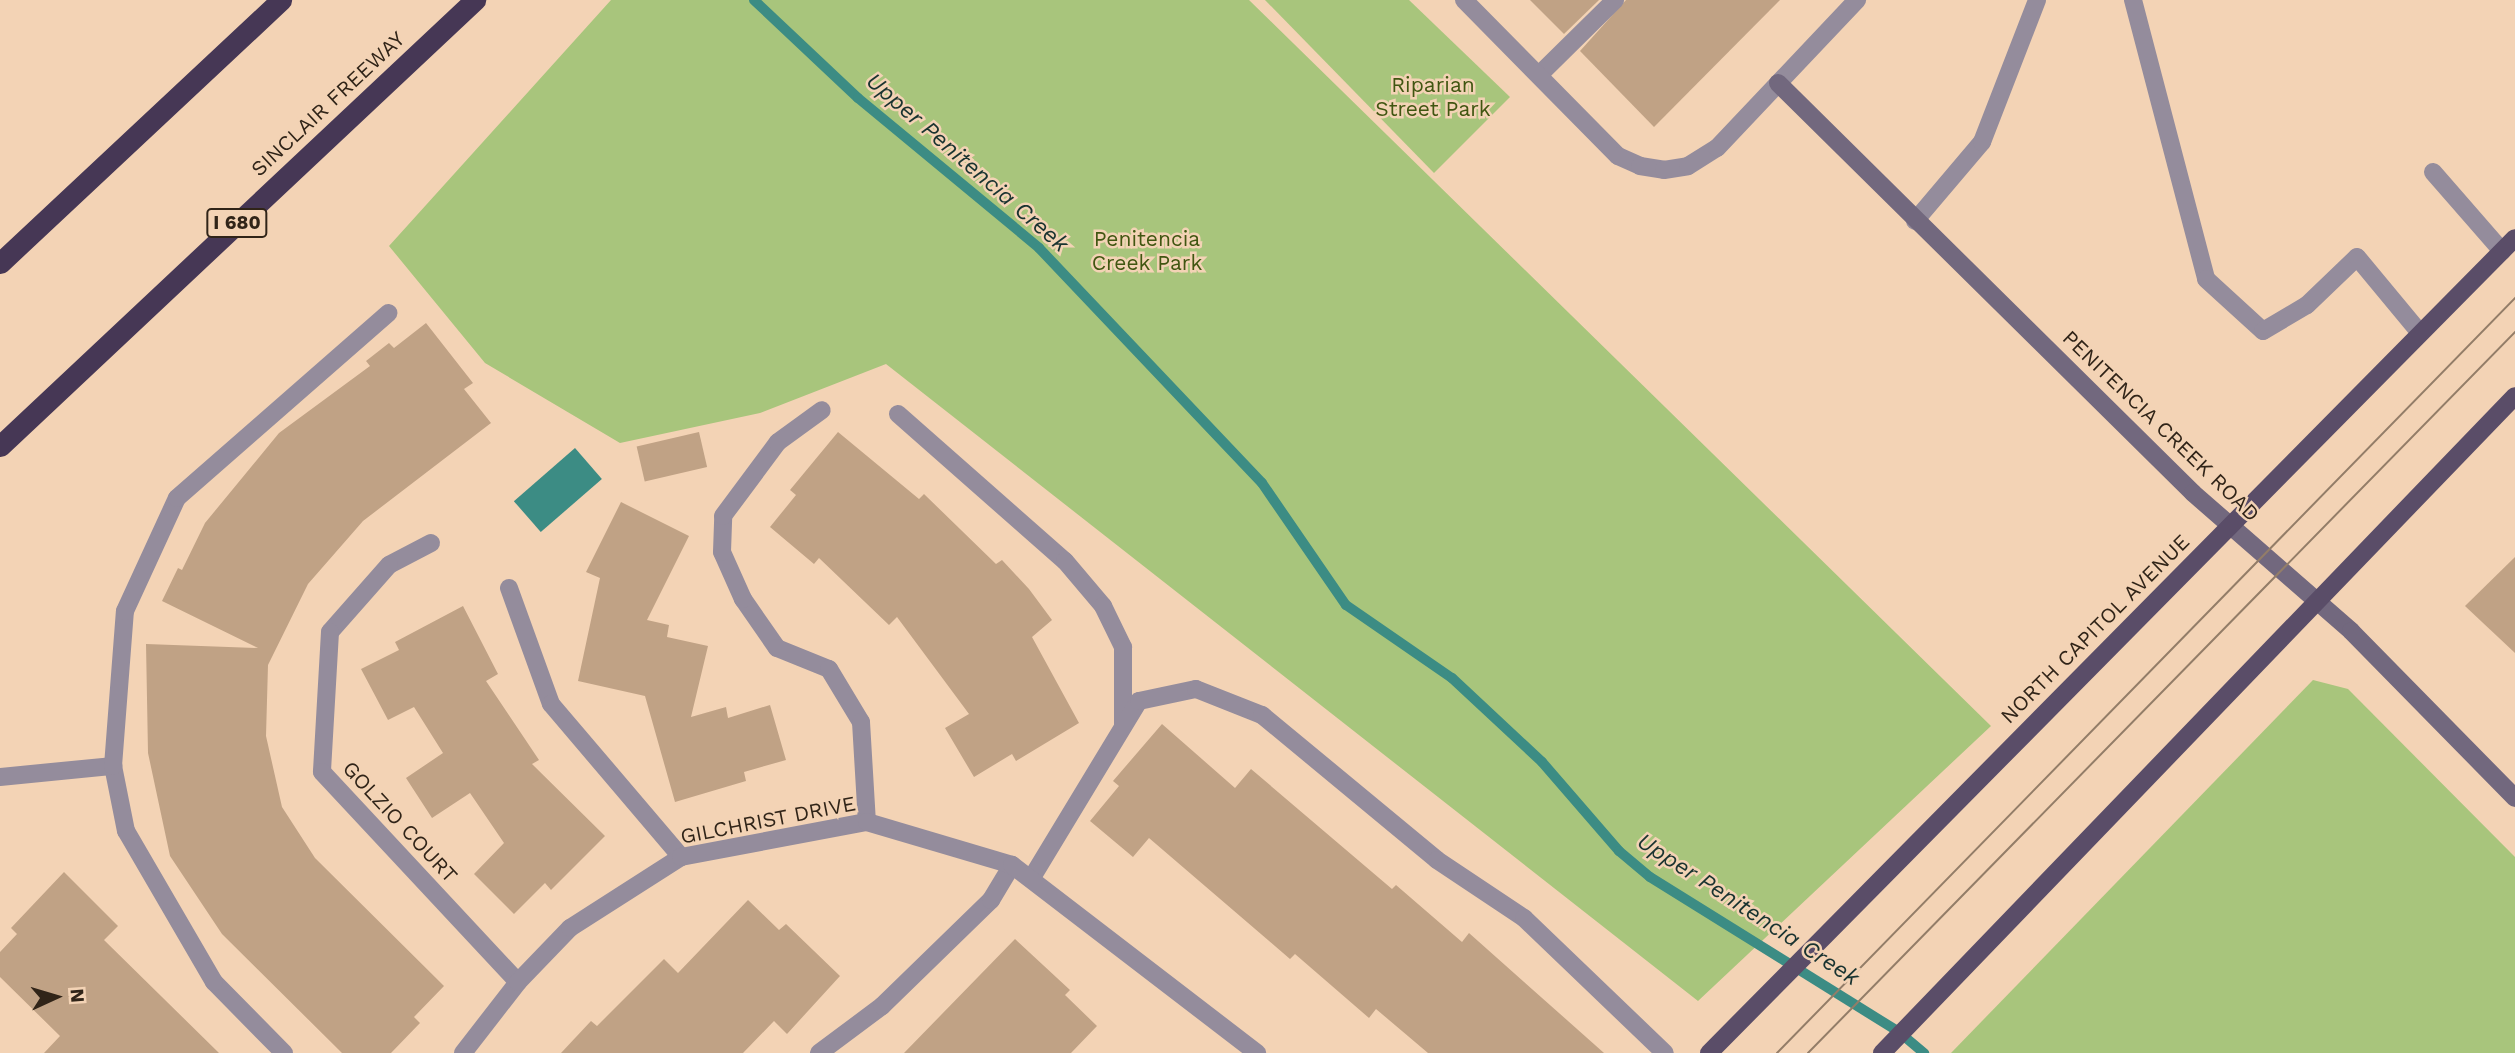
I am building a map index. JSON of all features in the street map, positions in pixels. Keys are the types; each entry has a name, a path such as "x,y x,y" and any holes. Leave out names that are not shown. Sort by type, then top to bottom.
{"highway":[{"path":"0,263 281,0"},
{"name":"SINCLAIR FREEWAY","path":"0,446 475,0"}],"main road":[{"name":"NORTH CAPITOL AVENUE","path":"1709,1053 2515,238"},
{"path":"1882,1053 2515,396"}],"street":[{"path":"1464,0 1618,156 1640,166 1664,170 1689,166 1717,148 1857,0"},
{"path":"1539,75 1615,0"},
{"path":"1915,222 1982,142 2037,0"},
{"path":"2133,0 2206,279 2263,331 2307,305 2357,257 2420,333"},
{"name":"PENITENCIA CREEK ROAD","path":"1778,83 1915,222 2230,525 2316,601 2515,798"},
{"path":"2433,173 2502,251"},
{"path":"285,1053 214,982 126,831 113,766 125,611 177,498 388,313"},
{"path":"822,410 778,442 723,516 722,552 743,599 777,648 829,669 861,722 867,822"},
{"path":"898,414 1065,561 1103,606 1123,647 1123,724"},
{"name":"GOLZIO COURT","path":"431,543 389,565 330,632 322,772 518,982"},
{"path":"509,588 551,704 681,857"},
{"path":"1031,879 1139,701 1196,689 1262,715 1437,860 1524,918 1665,1053"},
{"path":"0,777 113,766"},
{"name":"GILCHRIST DRIVE","path":"463,1053 518,982 570,928 681,857 867,822 1012,865 1257,1053"},
{"path":"819,1053 882,1006 991,900 1012,865"}],"green space":[{"name":"Penitencia Creek Park","path":"611,0 1249,0 1991,726 1698,1001 886,364 760,413 620,443 485,363 389,246"},
{"name":"Riparian Street Park","path":"1265,0 1409,0 1510,97 1434,173"},
{"path":"2313,680 2348,689 2515,857 2515,1053 1951,1053"}],"water":[{"path":"575,448 602,479 541,532 514,501"}],"building":[{"path":"1530,0 1599,0 1564,34"},
{"path":"1626,0 1780,0 1654,127 1580,51"},
{"path":"426,323 473,383 464,389 491,423 363,521 308,584 268,665 266,736 282,807 315,858 444,986 414,1017 420,1023 391,1053 342,1053 222,934 170,856 148,753 146,644 258,648 162,601 178,568 182,570 205,523 279,433 370,366 366,361 389,343 394,348"},
{"path":"699,432 707,467 645,481 637,446"},
{"path":"838,432 919,499 924,494 996,564 1002,560 1029,589 1052,620 1032,637 1079,723 1016,761 1012,754 974,777 945,728 969,714 897,617 889,625 819,558 814,564 770,527 796,495 790,490"},
{"path":"621,502 689,536 647,620 669,625 667,637 708,646 691,717 726,707 728,718 770,705 786,760 744,772 746,781 675,802 645,696 578,681 600,578 586,572"},
{"path":"2515,557 2515,653 2465,606"},
{"path":"463,606 498,674 486,681 539,760 532,764 605,836 551,890 545,883 514,914 474,874 504,843 470,793 432,818 406,778 443,753 414,707 388,720 361,669 399,650 395,642"},
{"path":"1162,724 1235,788 1251,769 1392,889 1396,885 1462,942 1469,933 1604,1053 1428,1053 1376,1009 1369,1018 1295,954 1290,959 1149,838 1133,857 1090,821 1119,786 1113,781"},
{"path":"64,872 118,926 104,940 219,1053 44,1053 60,1036 0,977 0,952 17,934 11,928"},
{"path":"748,900 779,930 786,924 840,976 787,1034 774,1021 743,1053 561,1053 591,1021 597,1026 664,959 678,973"},
{"path":"1015,939 1070,990 1065,995 1097,1026 1071,1053 904,1053"}],"waterway":[{"name":"Upper Penitencia Creek","path":"754,0 858,98 1039,248 1262,483 1346,605 1452,678 1542,762 1619,851 1650,877 1899,1032 1924,1053"}],"tram line":[{"path":"1777,1053 2515,298"},
{"path":"1808,1053 2515,332"}]}
